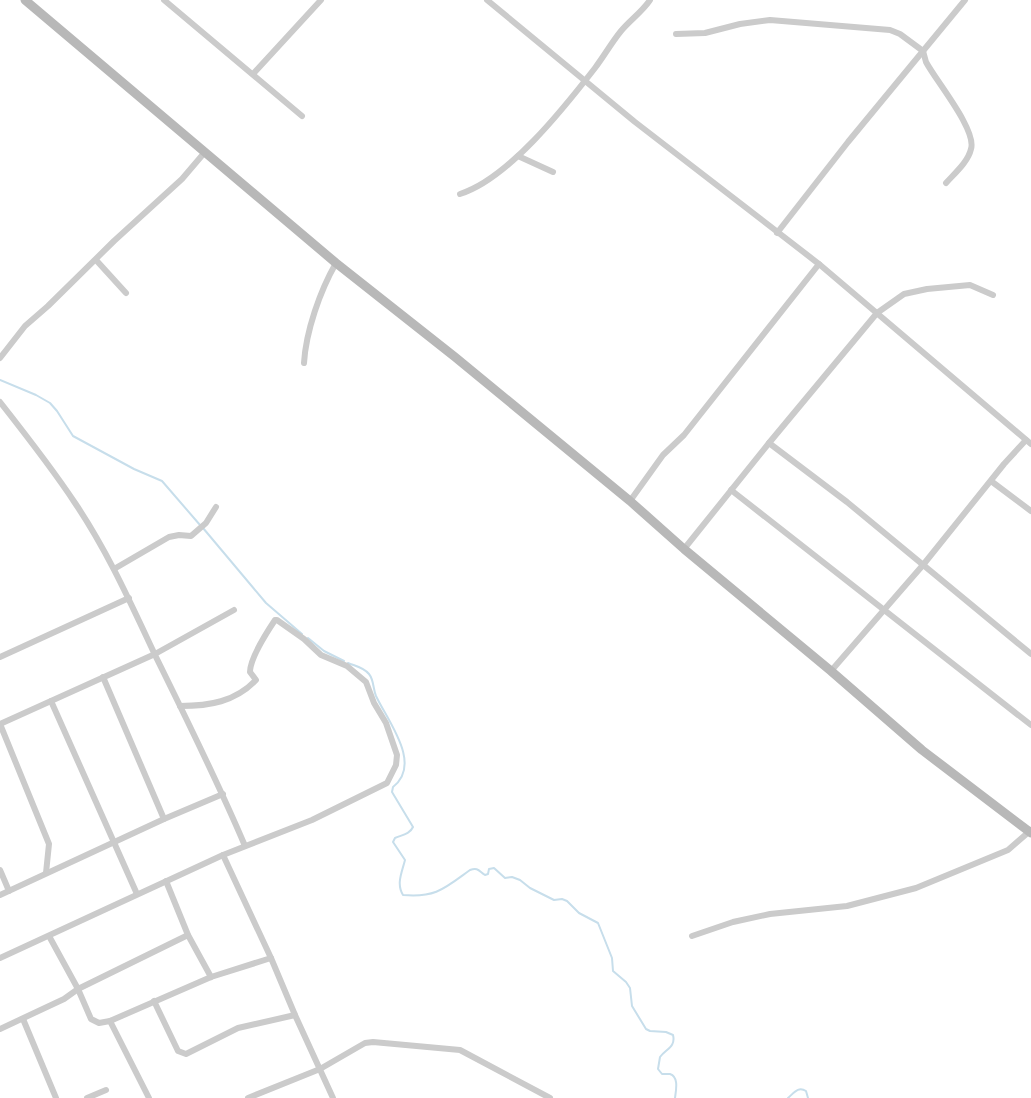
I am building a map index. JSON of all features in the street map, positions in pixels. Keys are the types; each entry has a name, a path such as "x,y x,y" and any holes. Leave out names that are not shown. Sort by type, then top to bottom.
{"street":[{"path":"25,0 336,263 630,501 684,550 831,671 922,750 1030,831 1008,850 916,888 847,906 770,914 733,922 692,936"},
{"path":"164,0 302,116"},
{"path":"253,74 321,0"},
{"path":"487,0 777,234 819,264 1028,442 991,481 923,565 831,671"},
{"path":"460,194 471,191 491,178 518,156 558,114 594,69 621,30 645,8 650,0"},
{"path":"777,234 848,142 965,0"},
{"path":"676,34 706,33 740,24 770,20 890,30 900,34 922,52 929,68 963,120 973,142 971,151 966,159 946,183"},
{"path":"0,358 25,326 182,179 205,152"},
{"path":"518,156 553,172"},
{"path":"96,260 126,293"},
{"path":"304,363 308,336 326,280 336,263"},
{"path":"630,501 661,458 684,435 819,264"},
{"path":"684,550 768,443 877,313 904,294 927,289 970,285 993,294"},
{"path":"0,402 39,451 75,503 114,569 223,794 245,846"},
{"path":"768,443 847,502 1031,654"},
{"path":"991,481 1031,511"},
{"path":"731,490 1031,725"},
{"path":"114,569 169,537 179,535 191,536 206,523 216,507"},
{"path":"0,657 129,598"},
{"path":"46,873 49,844 0,724 155,654 234,610"},
{"path":"0,958 223,855 312,820 387,783 397,760 386,723 374,703 366,682 347,666 321,655 304,639 277,620 274,620 252,662 250,672 256,680 250,686 217,704 180,706"},
{"path":"103,677 164,818"},
{"path":"51,701 137,894"},
{"path":"0,895 164,818 223,794"},
{"path":"223,855 333,1098"},
{"path":"0,870 9,891"},
{"path":"166,881 188,935 212,977"},
{"path":"0,1029 64,999 78,989 188,935"},
{"path":"49,936 78,989 91,1019 99,1023 110,1021 212,977 271,958"},
{"path":"154,1001 178,1050 182,1054 186,1054 238,1028 295,1016"},
{"path":"23,1018 56,1098"},
{"path":"110,1021 149,1098"},
{"path":"248,1098 320,1069 369,1042 451,1049 467,1053 550,1098"},
{"path":"87,1098 106,1090"},
{"path":"530,1098 534,1090"}],"waterway":[{"path":"0,380 50,403 73,436 134,469 162,481 200,525"},
{"path":"203,528 266,603 302,634"},
{"path":"308,638 324,651 344,661"},
{"path":"348,663 359,667 371,676 376,696 394,729 404,754 405,766 392,792 413,827 408,833 395,838 393,842 405,860 400,882 403,895 414,896 432,893 447,887 470,870 477,869 485,875 488,874 489,869 494,868 505,878 512,877 520,880 530,888 554,900 562,899 567,901 579,913 598,923 612,958 613,971 630,988 632,1006 646,1029 673,1035 674,1039 670,1048 660,1057 658,1069 662,1074 670,1074 675,1078 675,1098"},
{"path":"788,1098 801,1089 806,1091 808,1098"}]}
